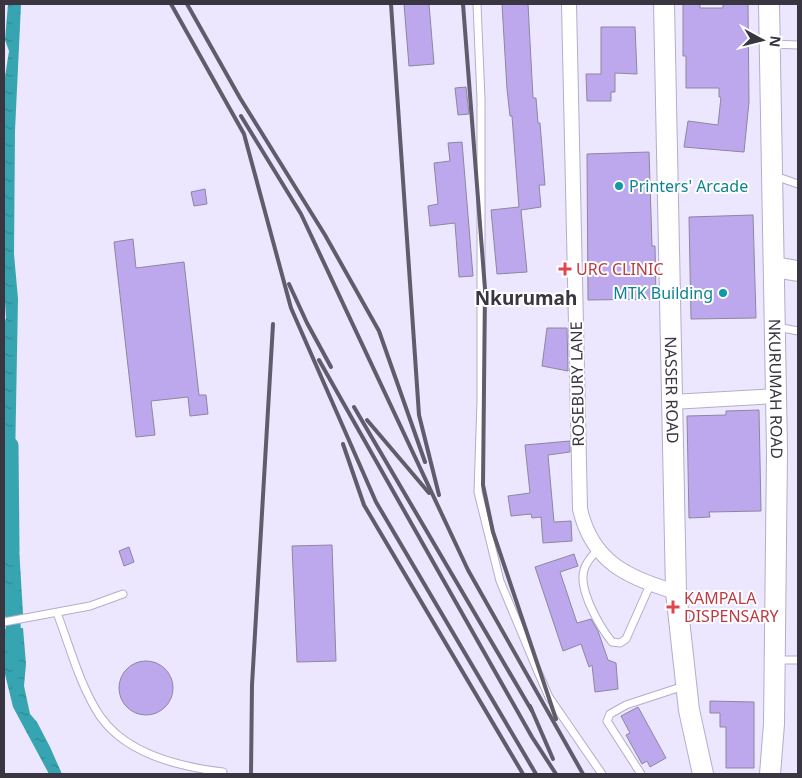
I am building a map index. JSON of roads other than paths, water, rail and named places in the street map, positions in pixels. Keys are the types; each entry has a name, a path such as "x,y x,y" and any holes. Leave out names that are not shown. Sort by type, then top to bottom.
{"street":[{"name":"ROSEBURY LANE","path":"568,4 578,484 584,525 597,550 627,573 650,585 676,592"},
{"name":"NASSER ROAD","path":"664,4 676,592 685,686 703,774"},
{"name":"NKURUMAH ROAD","path":"769,4 776,396 775,660 770,774"},
{"path":"774,267 798,271"},
{"path":"672,402 776,396"}],"lane":[{"path":"477,4 481,99 481,391 478,492 500,580 538,672 550,697 602,774"},
{"path":"770,44 798,45"},
{"path":"772,175 798,184"},
{"path":"775,327 798,331"},
{"path":"597,550 584,569 582,580 586,596 605,633 612,642 620,643 626,639 650,585"},
{"path":"4,622 90,606 123,594"},
{"path":"57,613 90,696 100,716 116,734 155,756 181,765 223,772"},
{"path":"775,660 798,660"},
{"path":"641,774 607,721 610,714 626,705 685,686"}],"water":[{"path":"8,4 21,4 15,131 14,254 18,299 15,461 4,470 4,324 6,318 4,286 4,83 9,51 5,40"},
{"path":"16,474 18,519 4,516 4,485"},
{"path":"4,528 18,530 23,614 4,616"},
{"path":"23,628 26,664 24,686 30,714 37,722 62,774 49,774 13,707 4,670 4,629"}],"waterway":[{"path":"11,445 12,550"},
{"path":"12,595 14,649"}],"railway":[{"path":"171,4 244,134 291,308 376,502 536,774"},
{"path":"187,4 240,98 325,235 379,331 425,462"},
{"path":"391,4 419,415 439,495"},
{"path":"463,4 485,289 483,485 493,532 556,719"},
{"path":"241,116 301,214 468,570 583,774"},
{"path":"289,284 307,323 331,367"},
{"path":"251,774 252,685 273,324"},
{"path":"319,360 532,737 556,774"},
{"path":"354,407 532,711"},
{"path":"367,420 429,493"},
{"path":"343,444 364,505 523,774"},
{"path":"530,706 553,759"}],"place":[{"name":"Printers' Arcade","path":"619,186"},
{"name":"URC CLINIC","path":"565,269"},
{"name":"MTK Building","path":"723,293"},
{"name":"KAMPALA DISPENSARY","path":"673,607"}],"district":[{"name":"Nkurumah","path":"526,298"}]}
